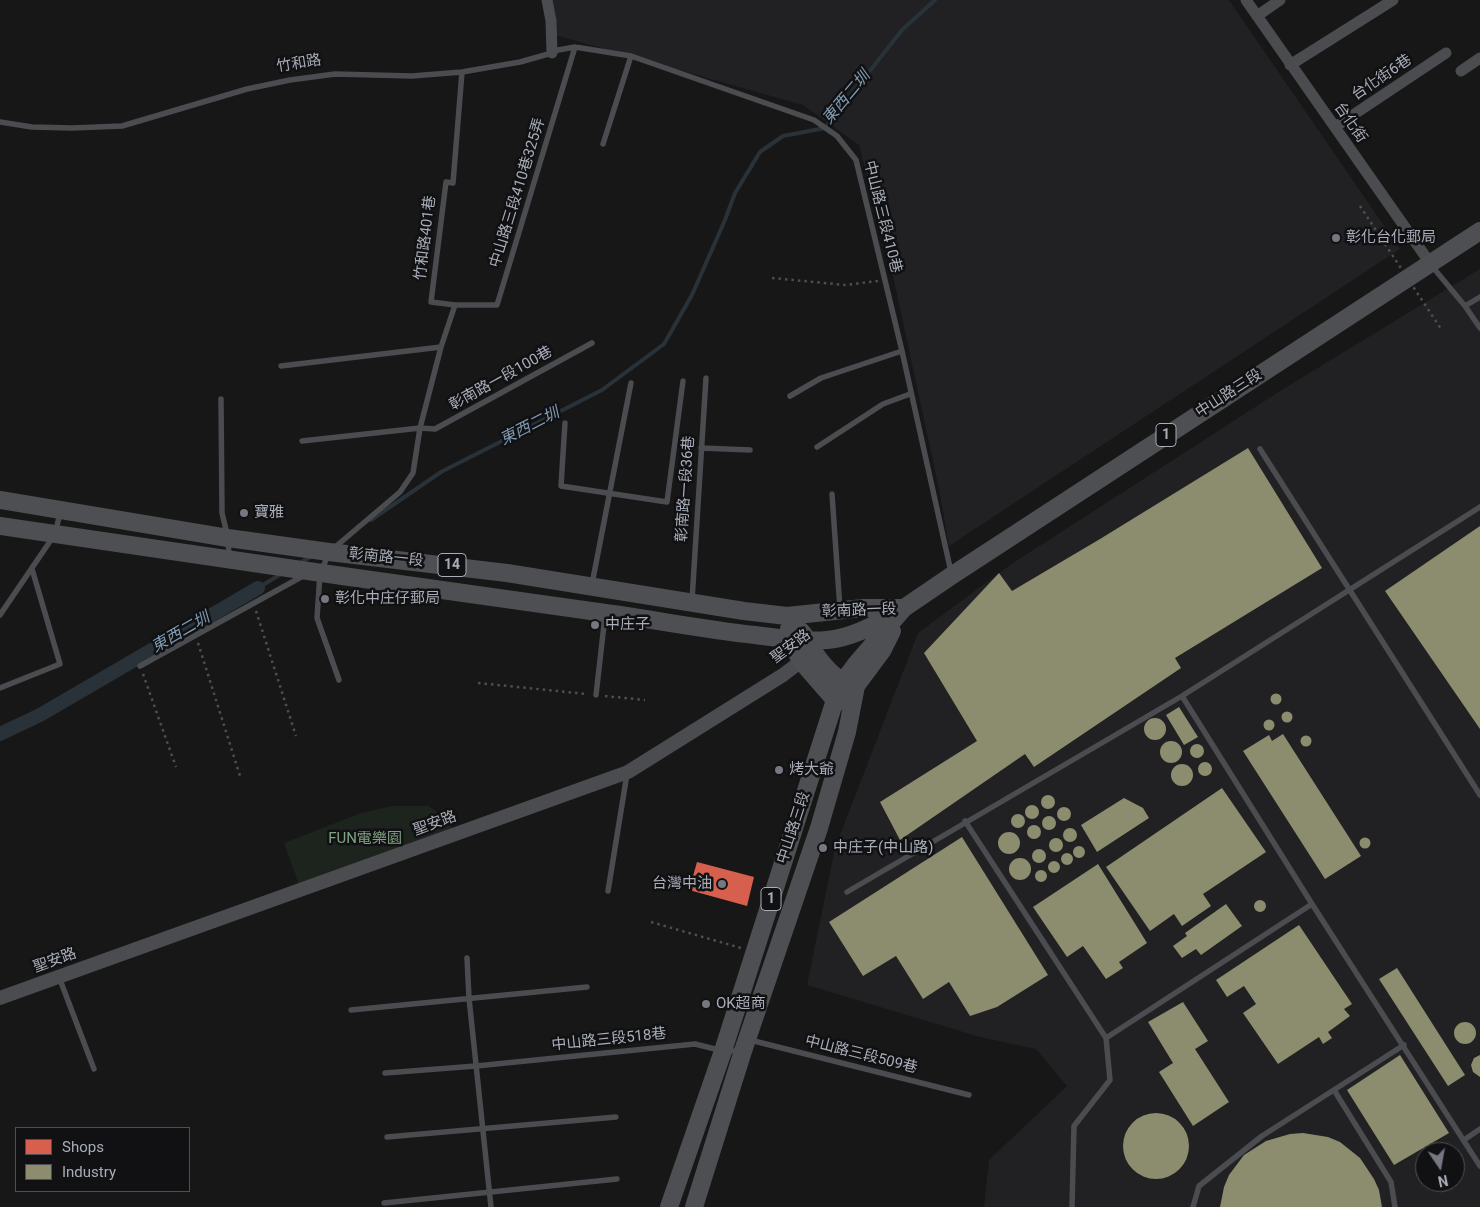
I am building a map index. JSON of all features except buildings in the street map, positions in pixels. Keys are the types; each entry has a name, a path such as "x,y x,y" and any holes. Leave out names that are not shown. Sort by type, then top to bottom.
{"main road":[{"name":"中山路三段","path":"669,1207 723,1051 835,700 849,684 871,645 904,608 951,576 1480,231"},
{"name":"彰南路一段","path":"0,500 228,538 508,573 787,616 863,608 904,608"},
{"name":"彰南路一段","path":"0,526 320,574 606,613 734,633 790,639"},
{"name":"彰南路一段","path":"808,651 828,640 870,627 904,608"},
{"path":"787,616 790,639 849,684"},
{"path":"787,616 835,700 852,704"},
{"name":"中山路三段","path":"694,1207 818,828 847,732 852,704 849,684"}],"street":[{"path":"547,0 551,21 552,53"},
{"name":"台化街","path":"1246,0 1290,66 1430,263"},
{"path":"1257,16 1280,0"},
{"path":"1290,66 1393,0"},
{"name":"台化街6巷","path":"1335,127 1446,53"},
{"path":"1461,71 1480,58"},
{"name":"聖安路","path":"0,998 628,772 783,675 808,651"}],"lane":[{"name":"中山路三段410巷","path":"552,53 575,47 631,56 814,120 837,136 856,160 902,352 951,576"},
{"name":"中山路三段410巷325弄","path":"455,304 497,305 575,47"},
{"name":"竹和路","path":"0,122 32,127 122,126 246,88 290,80 335,74 412,76 462,72 520,62 552,53"},
{"path":"603,144 631,56"},
{"name":"竹和路401巷","path":"455,304 431,302 446,182 453,183 462,72"},
{"path":"1430,263 1465,306 1480,328"},
{"path":"1465,306 1480,297"},
{"name":"彰南路一段100巷","path":"320,574 330,552 400,492 413,473 420,428 441,347 455,304"},
{"name":"彰南路一段100巷","path":"420,428 435,429 592,343"},
{"path":"281,366 441,347"},
{"path":"790,396 821,378 902,352"},
{"name":"彰南路一段36巷","path":"692,602 706,378"},
{"path":"565,423 561,486 667,502 683,381"},
{"path":"592,587 631,383"},
{"path":"816,447 883,404 910,394"},
{"path":"222,400 222,513 228,538 229,560"},
{"path":"302,441 420,428"},
{"path":"701,448 750,450"},
{"path":"1260,449 1480,795"},
{"path":"832,494 840,611"},
{"path":"848,892 1182,696 1480,507"},
{"path":"0,614 54,534 62,509"},
{"path":"0,688 60,664 32,569"},
{"path":"140,666 300,577 320,574 317,618 339,680"},
{"path":"596,695 606,613"},
{"path":"1182,696 1312,904 1480,1166"},
{"path":"608,891 628,772"},
{"path":"965,822 1106,1038 1110,1080 1074,1126 1072,1207"},
{"path":"1106,1038 1312,904"},
{"path":"467,958 469,998 491,1207"},
{"path":"59,977 94,1068"},
{"path":"351,1010 587,987"},
{"name":"中山路三段518巷","path":"385,1073 476,1066 695,1044 723,1051 746,1045"},
{"name":"中山路三段509巷","path":"746,1045 969,1095"},
{"path":"1193,1207 1199,1186 1262,1136 1404,1045"},
{"path":"1334,1090 1391,1182 1395,1207"},
{"path":"387,1137 616,1117"},
{"path":"1464,1140 1480,1129"},
{"path":"384,1203 617,1179"}],"path":[{"path":"1360,206 1441,329"},
{"path":"772,278 845,285 884,280"},
{"path":"254,602 296,736"},
{"path":"195,635 241,779"},
{"path":"140,666 176,767"},
{"path":"478,683 645,700"},
{"path":"651,922 754,952"}],"shaded area":[{"path":"547,0 1229,0 1400,249 949,546 940,494 893,276 859,145 803,105 555,35"},
{"path":"1480,269 1480,1207 984,1207 989,1160 1067,1086 1036,1049 980,1037 807,985 835,848 918,633 1010,565 1280,391"}],"green space":[{"name":"FUN電樂園","path":"392,806 428,806 447,819 456,833 301,890 284,843 361,813"}],"waterway":[{"name":"東西二圳","path":"371,520 441,472 602,390 664,344 692,295 735,193 760,152 783,136 825,128 902,30 935,0"},
{"name":"東西二圳","path":"298,564 312,556"},
{"name":"東西二圳","path":"258,588 281,574"},
{"name":"東西二圳","path":"0,734 40,715 258,588"}],"place":[{"name":"彰化台化郵局","path":"1336,238"},
{"name":"寶雅","path":"244,513"},
{"name":"彰化中庄仔郵局","path":"325,599"},
{"name":"中庄子","path":"595,625"},
{"name":"烤大爺","path":"779,770"},
{"name":"中庄子(中山路)","path":"823,848"},
{"name":"台灣中油","path":"722,884"},
{"name":"OK超商","path":"706,1004"}]}
